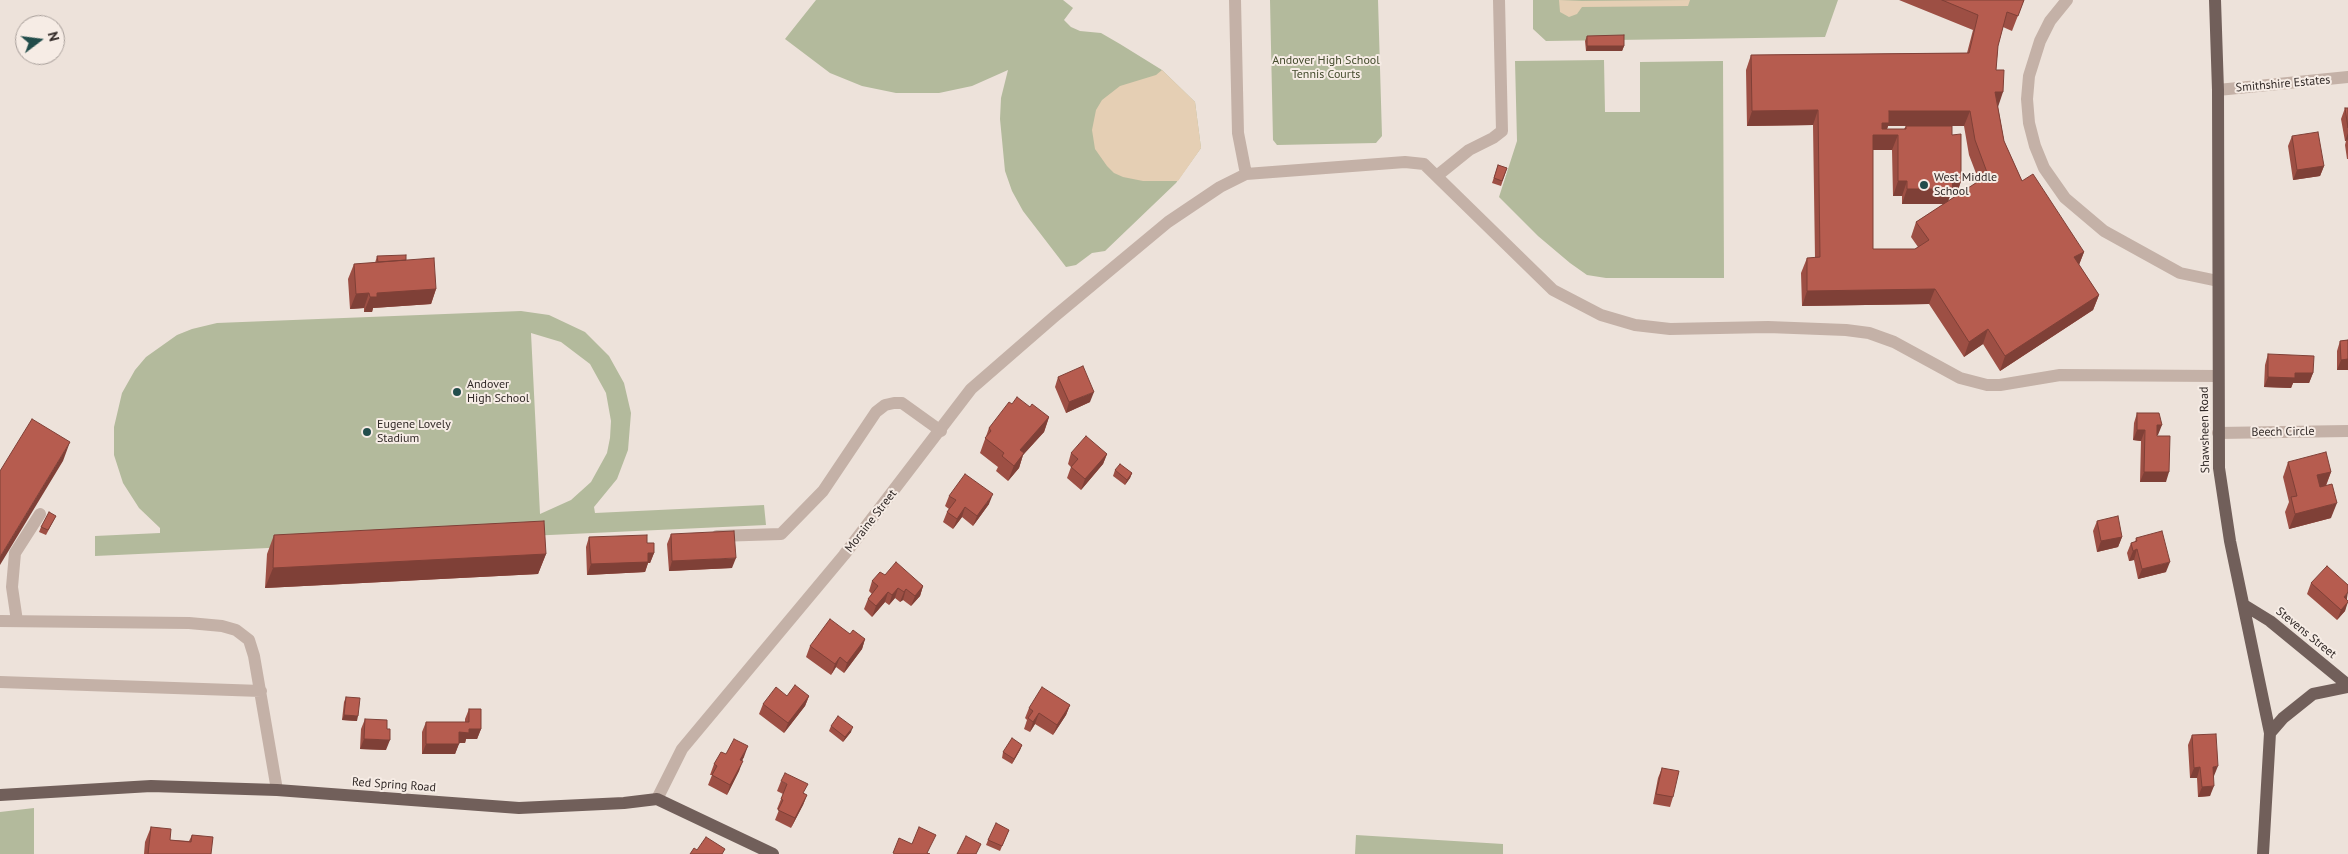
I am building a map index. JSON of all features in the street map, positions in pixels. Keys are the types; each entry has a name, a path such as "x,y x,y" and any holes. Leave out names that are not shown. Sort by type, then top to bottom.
{"main road":[{"name":"Shawsheen Road","path":"2215,0 2218,90 2218,434 2222,498 2270,733 2263,854"},
{"name":"Stevens Street","path":"2244,605 2270,621 2348,686"},
{"name":"Stevens Street","path":"2270,733 2283,718 2313,694 2348,686"},
{"name":"Red Spring Road","path":"0,795 151,786 277,790 519,808 624,803 657,799"},
{"path":"657,799 773,854"}],"street":[{"path":"1235,0 1238,133 1246,174 1413,161 1428,166 1554,290 1584,308 1618,321 1670,330 1768,327 1846,330 1869,333 1894,342 1960,378 1987,385 2000,385 2060,375 2218,376"},
{"path":"1438,175 1469,150 1502,131 1499,0"},
{"path":"2066,0 2050,21 2040,41 2029,76 2027,99 2029,123 2035,146 2044,168 2065,198 2104,231 2180,273 2218,281"},
{"name":"Smithshire Estates","path":"2218,90 2348,77"},
{"name":"Moraine Street","path":"657,799 682,749 844,555 941,431 971,389 1168,222 1220,187 1246,174"},
{"path":"704,536 781,534 823,491 876,412 885,405 902,403 941,431"},
{"name":"Beech Circle","path":"2218,434 2348,431"},
{"path":"17,621 12,587 16,553 40,514"},
{"path":"0,621 189,623 222,626 236,630 249,640 261,691 277,790"},
{"path":"0,682 261,691"}],"green space":[{"path":"816,0 1063,0 1073,8 1064,20 1071,27 1080,31 1101,33 1120,44 1162,70 1195,102 1201,148 1176,183 1105,251 1092,253 1076,265 1066,267 1023,211 1012,191 1005,171 1000,119 1001,98 1008,70 972,86 939,93 896,93 862,86 830,73 785,39"},
{"name":"Andover High School Tennis Courts","path":"1270,0 1378,0 1382,136 1376,143 1277,145 1273,140"},
{"path":"1533,0 1838,0 1825,37 1546,41 1533,29"},
{"path":"1604,60 1605,112 1640,112 1640,62 1723,61 1724,278 1606,278 1587,275 1538,236 1499,197 1517,141 1515,61"},
{"name":"Eugene Lovely Stadium","path":"521,311 549,315 585,332 609,356 624,383 631,413 628,450 617,479 594,507 595,513 764,505 766,525 95,556 95,536 160,533 160,528 139,508 123,483 114,455 114,427 122,393 135,370 146,357 177,335 217,323","holes":["531,333 561,342 590,364 606,393 611,421 610,438 607,453 591,482 571,500 540,514"]},
{"path":"34,808 34,854 0,854 0,812"},
{"path":"1356,835 1503,844 1503,854 1355,854"}],"sand":[{"path":"1559,0 1690,0 1688,6 1582,7 1577,14 1569,17 1560,12"},
{"path":"1162,70 1195,102 1201,148 1178,181 1143,181 1123,177 1114,173 1107,166 1095,149 1092,130 1096,110 1102,100 1120,86 1156,75"}],"building":[{"name":"West Middle School","path":"1942,0 2024,0 2018,16 2007,12 1998,46 1996,70 2004,70 2003,92 1995,92 2004,141 2022,181 2033,174 2084,252 2074,257 2099,295 2005,356 1988,329 1969,342 1935,289 1807,291 1807,258 1820,257 1818,110 1752,111 1751,55 1969,53 1978,15","holes":["1889,111 1970,111 1975,140 1988,175 1916,222 1929,240 1915,249 1873,249 1873,135 1898,135 1898,181 1907,181 1907,189 1952,189 1953,181 1961,181 1961,134 1952,135 1952,126 1906,126 1906,129 1882,129 1882,123 1889,123"]},
{"path":"1624,35 1624,46 1587,46 1587,36"},
{"path":"2345,108 2348,108 2348,128"},
{"path":"2318,132 2324,166 2297,170 2292,136"},
{"path":"1498,165 1507,168 1502,181 1494,178"},
{"path":"406,255 406,260 378,262 377,256"},
{"path":"434,258 436,289 377,293 377,297 370,297 369,293 356,294 354,264"},
{"path":"2348,340 2348,359 2341,360 2340,341"},
{"path":"2268,354 2314,356 2313,373 2295,373 2295,378 2268,377"},
{"path":"1083,366 1094,392 1069,402 1058,377"},
{"path":"1017,397 1030,407 1032,404 1049,417 1020,450 1024,453 1014,466 1002,456 1004,453 985,438 991,431 989,428 1009,402 1012,404"},
{"path":"2137,413 2159,413 2162,425 2157,425 2157,436 2170,436 2169,472 2144,472 2145,430 2137,430"},
{"path":"32,419 70,442 0,557 0,471"},
{"path":"1086,436 1107,454 1085,479 1071,467 1078,459 1071,453"},
{"path":"2326,452 2331,472 2317,475 2320,487 2332,484 2337,503 2295,514 2291,497 2297,496 2288,462"},
{"path":"1120,464 1132,473 1127,480 1115,470"},
{"path":"965,474 993,494 977,516 965,507 957,519 947,512 956,500 949,496"},
{"path":"49,512 56,516 48,530 41,527"},
{"path":"2118,516 2122,537 2101,541 2097,521"},
{"path":"544,521 546,554 273,568 274,535"},
{"path":"734,531 736,558 672,561 671,534"},
{"path":"2162,531 2170,562 2142,569 2137,549 2133,551 2131,543 2137,541 2136,538"},
{"path":"647,535 647,543 654,543 654,553 648,553 648,562 591,564 589,537"},
{"path":"896,562 923,586 915,596 906,589 904,592 898,588 892,595 888,592 876,606 868,599 878,586 872,581 880,572 885,575"},
{"path":"2327,566 2348,585 2348,592 2344,597 2348,602 2341,610 2311,583"},
{"path":"830,619 850,634 853,630 865,639 847,663 840,657 835,664 810,646"},
{"path":"795,685 809,696 788,723 763,704 776,687 787,696"},
{"path":"1042,687 1070,705 1057,725 1039,713 1033,722 1028,718 1033,711 1029,708"},
{"path":"346,697 360,698 358,716 344,715"},
{"path":"469,709 481,709 481,729 469,729 469,733 459,732 459,744 426,744 426,722 469,722"},
{"path":"838,716 853,727 845,737 831,726"},
{"path":"365,719 387,720 387,729 390,729 390,740 364,739"},
{"path":"2216,734 2218,766 2213,767 2214,786 2202,787 2200,767 2194,768 2192,735"},
{"path":"1012,738 1022,745 1014,759 1003,752"},
{"path":"734,739 748,746 740,760 743,761 730,785 712,775 717,766 714,764 721,752 726,754"},
{"path":"1662,768 1679,771 1673,797 1656,794"},
{"path":"785,773 808,784 803,793 807,795 795,818 778,810 787,784 781,781"},
{"path":"996,823 1009,830 1002,846 988,840"},
{"path":"151,827 171,829 170,840 191,842 192,835 213,837 211,854 148,854"},
{"path":"919,827 936,835 927,853 930,854 893,853 899,838 912,844"},
{"path":"966,836 981,844 976,854 957,854"},
{"path":"706,837 725,849 722,854 690,854 694,848 697,850"}],"place":[{"name":"West Middle School","path":"1924,185"},
{"name":"Andover High School","path":"457,392"},
{"name":"Eugene Lovely Stadium","path":"367,432"}]}
